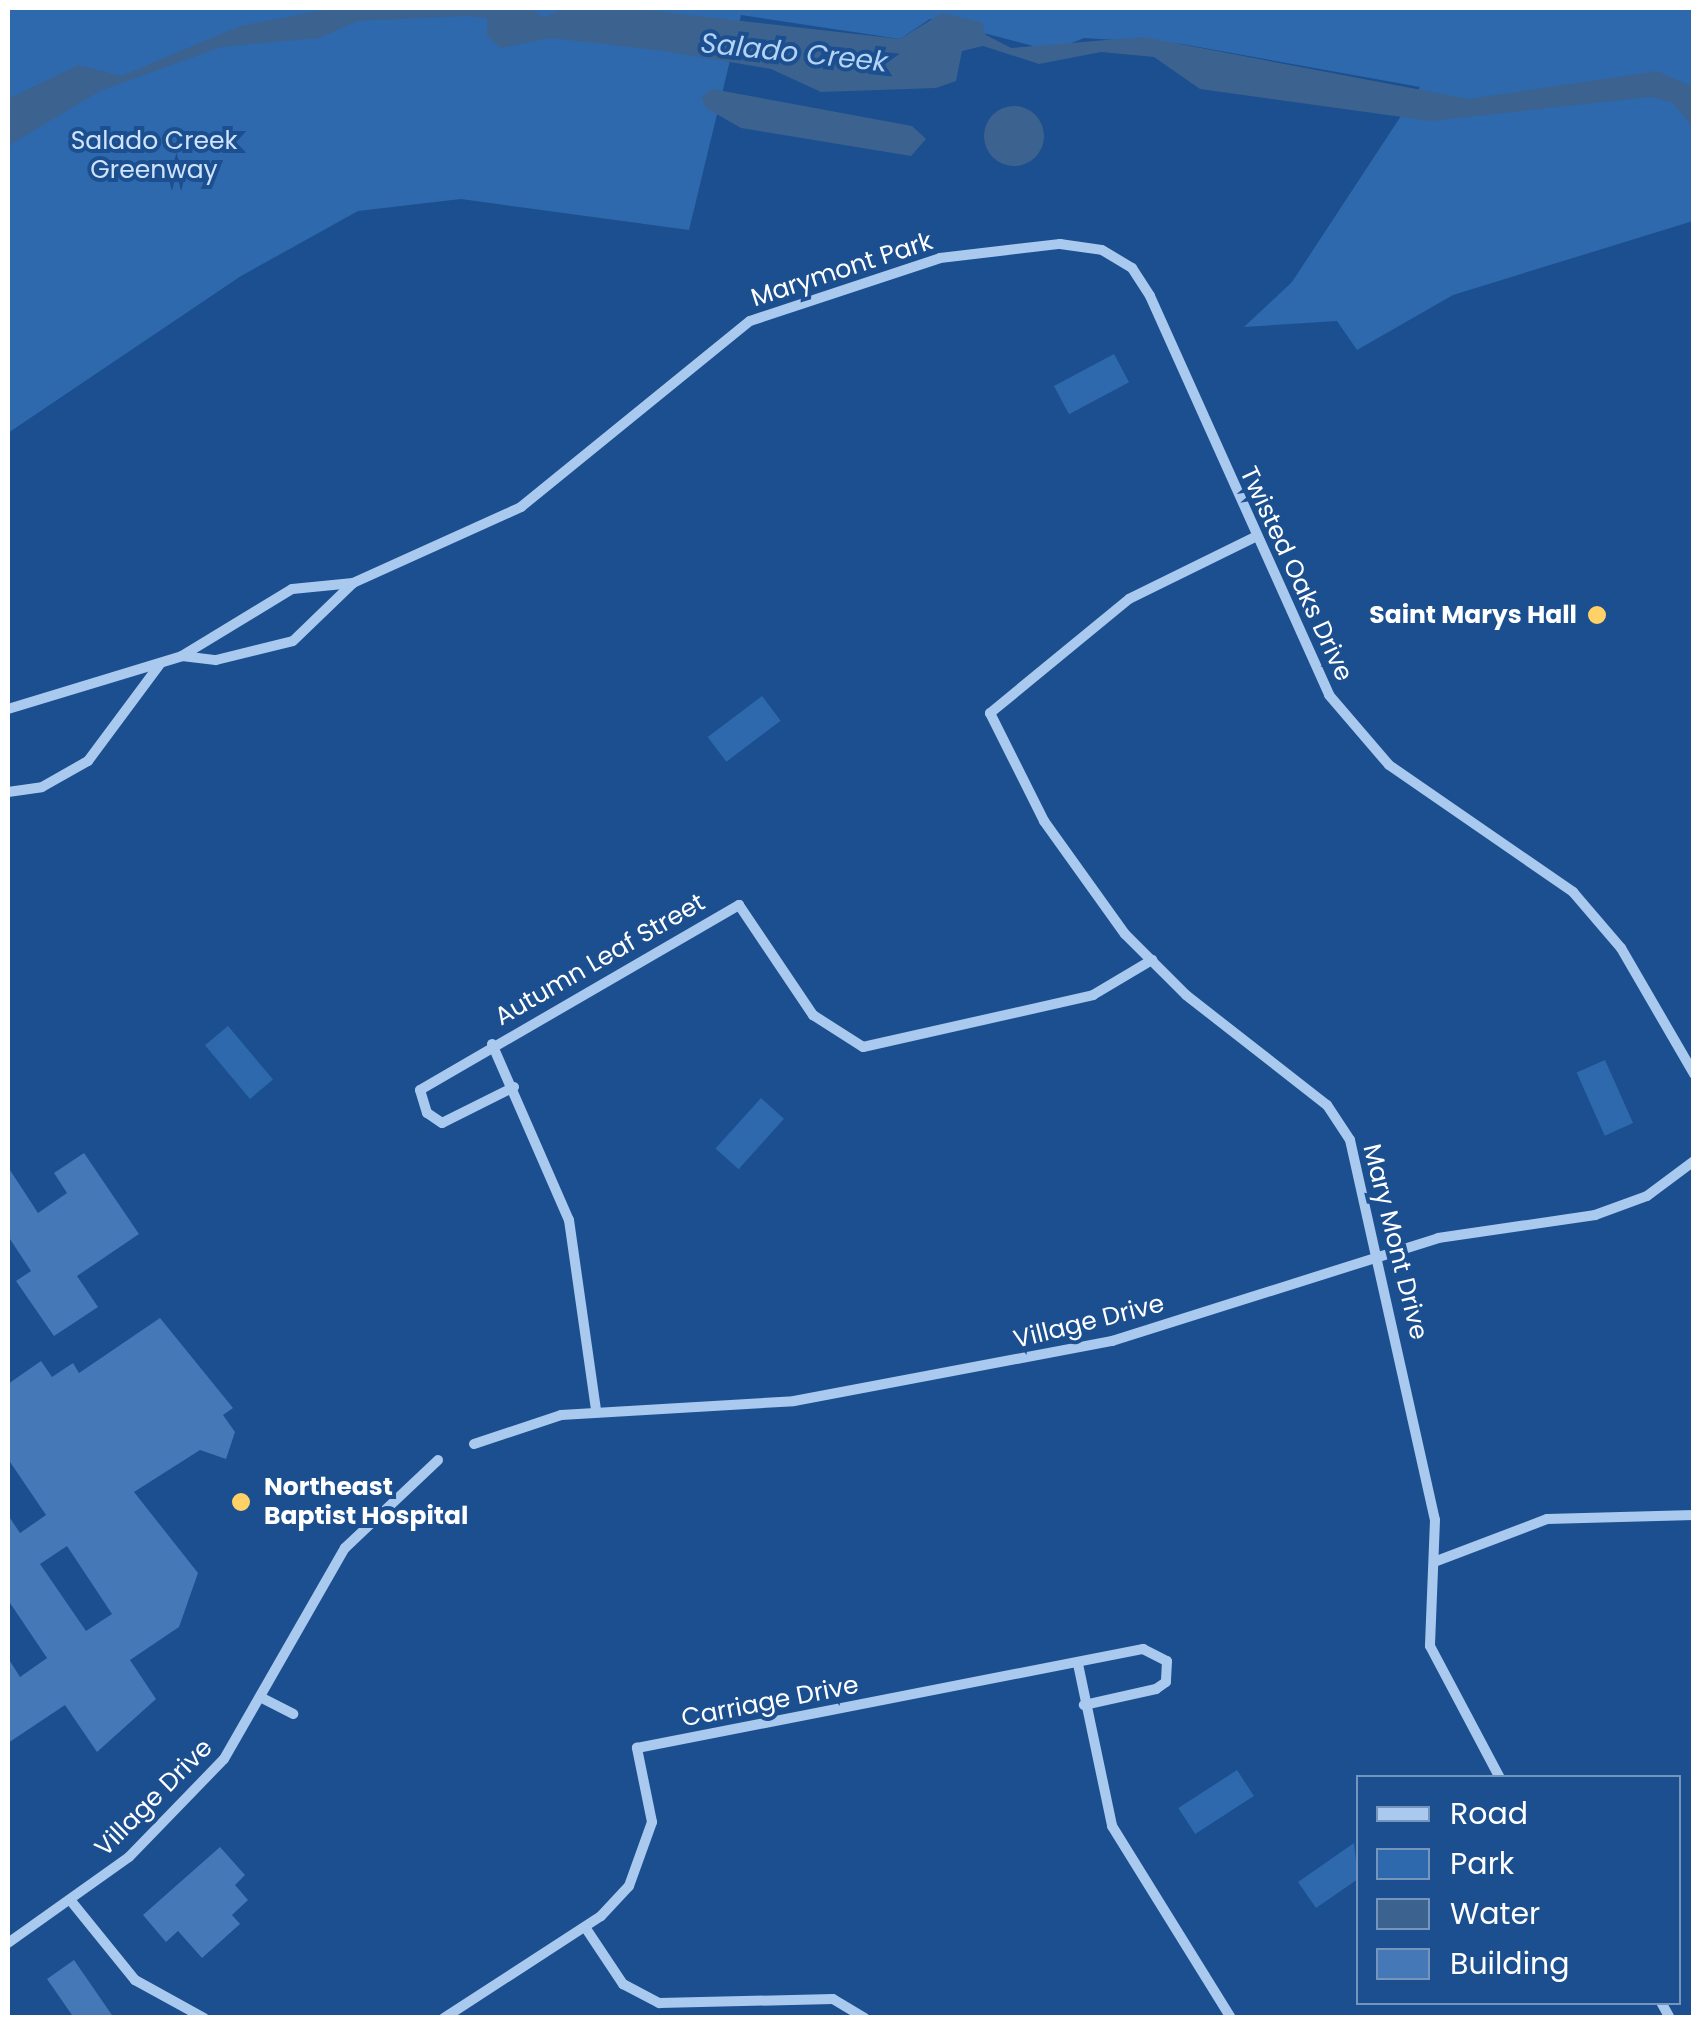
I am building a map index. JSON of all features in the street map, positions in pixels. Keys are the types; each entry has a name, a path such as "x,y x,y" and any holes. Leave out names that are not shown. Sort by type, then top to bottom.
{"street":[{"name":"Marymont Park","path":"8,708 182,656 292,589 353,583 521,507 750,321 940,258 1060,244 1121,260 1150,296 1203,421"},
{"name":"Twisted Oaks Drive","path":"1203,421 1310,662 1362,738 1574,892 1620,948 1694,1074"},
{"name":"Mary Mont Drive","path":"1255,537 1130,600 990,713 1044,821 1152,960 1327,1105 1350,1140 1382,1254 1435,1520 1430,1646 1498,1775"},
{"name":"Marymont Park","path":"182,656 216,660 293,641 353,583"},
{"path":"8,792 42,787 88,761 160,664"},
{"name":"Autumn Leaf Street","path":"514,1087 442,1123 427,1113 426,1079 738,904 813,1015 863,1047 1093,994 1152,960"},
{"path":"492,1044 569,1220 596,1410"},
{"name":"Village Drive","path":"474,1444 596,1410 761,1405 1028,1361 1473,1230 1596,1215 1646,1196 1694,1161"},
{"name":"Village Drive","path":"8,1942 129,1857 224,1759 264,1699 345,1548 438,1460"},
{"path":"1434,1562 1547,1518 1694,1515"},
{"name":"Carriage Drive","path":"444,2018 584,1927 629,1886 648,1846 652,1800 637,1748 1143,1649 1171,1670 1156,1689 1084,1705"},
{"path":"1078,1664 1100,1792 1127,1859 1231,2018"},
{"path":"264,1699 292,1714"},
{"path":"71,1901 127,1974 204,2018"},
{"path":"584,1927 623,1984 659,2003 834,1999 865,2018"}],"green space":[{"name":"Salado Creek Greenway","path":"8,8 1693,8 1693,221 1453,295 1357,350 1337,321 1244,327 1292,282 1420,87 1182,44 1084,38 1052,51 930,19 900,39 741,15 689,230 461,199 358,211 241,276 8,433"},
{"path":"1114,354 1129,382 1069,414 1054,386"},
{"path":"762,696 781,721 726,762 708,737"},
{"path":"228,1026 273,1080 250,1099 205,1045"},
{"path":"1605,1060 1633,1123 1605,1136 1577,1073"},
{"path":"761,1098 784,1119 739,1169 715,1149"},
{"path":"1237,1770 1254,1796 1195,1834 1178,1808"},
{"path":"1354,1843 1356,1880 1316,1908 1298,1882"}],"water":[{"name":"Salado Creek","path":"334,8 529,8 544,17 565,8 629,8 900,39 942,13 982,22 986,35 1011,48 1143,37 1469,99 1657,71 1693,87 1693,128 1673,103 1651,97 1431,121 1200,89 1154,57 1101,52 1039,64 983,46 962,51 956,81 936,88 821,92 771,69 663,51 551,38 501,48 487,36 487,18 465,16 358,21 319,38 221,47 100,91 8,146 8,99 78,65 121,76 240,26"},
{"path":"712,89 912,126 926,139 911,156 741,128 706,108 702,97"},
{"path":"1014,106 1036,114 1044,136 1036,158 1014,166 992,158 984,136 992,114"}],"building":[{"path":"84,1153 139,1234 77,1276 98,1307 54,1336 16,1281 31,1271 8,1236 8,1167 38,1213 67,1193 54,1173"},
{"path":"160,1318 233,1408 223,1415 235,1432 226,1459 200,1450 134,1492 198,1573 179,1627 130,1660 156,1699 97,1752 65,1705 8,1743 8,1658 20,1677 47,1658 8,1600 8,1515 20,1533 46,1515 8,1459 8,1384 41,1361 52,1377 73,1363 79,1373","holes":["67,1546 112,1614 86,1631 40,1564"]},
{"path":"220,1847 245,1875 235,1885 248,1900 232,1915 240,1924 202,1958 178,1931 166,1942 143,1915"},
{"path":"74,1960 114,2018 74,2018 47,1979"}],"place":[{"name":"Saint Marys Hall","path":"1597,615"},
{"name":"Northeast Baptist Hospital","path":"241,1502"}]}
